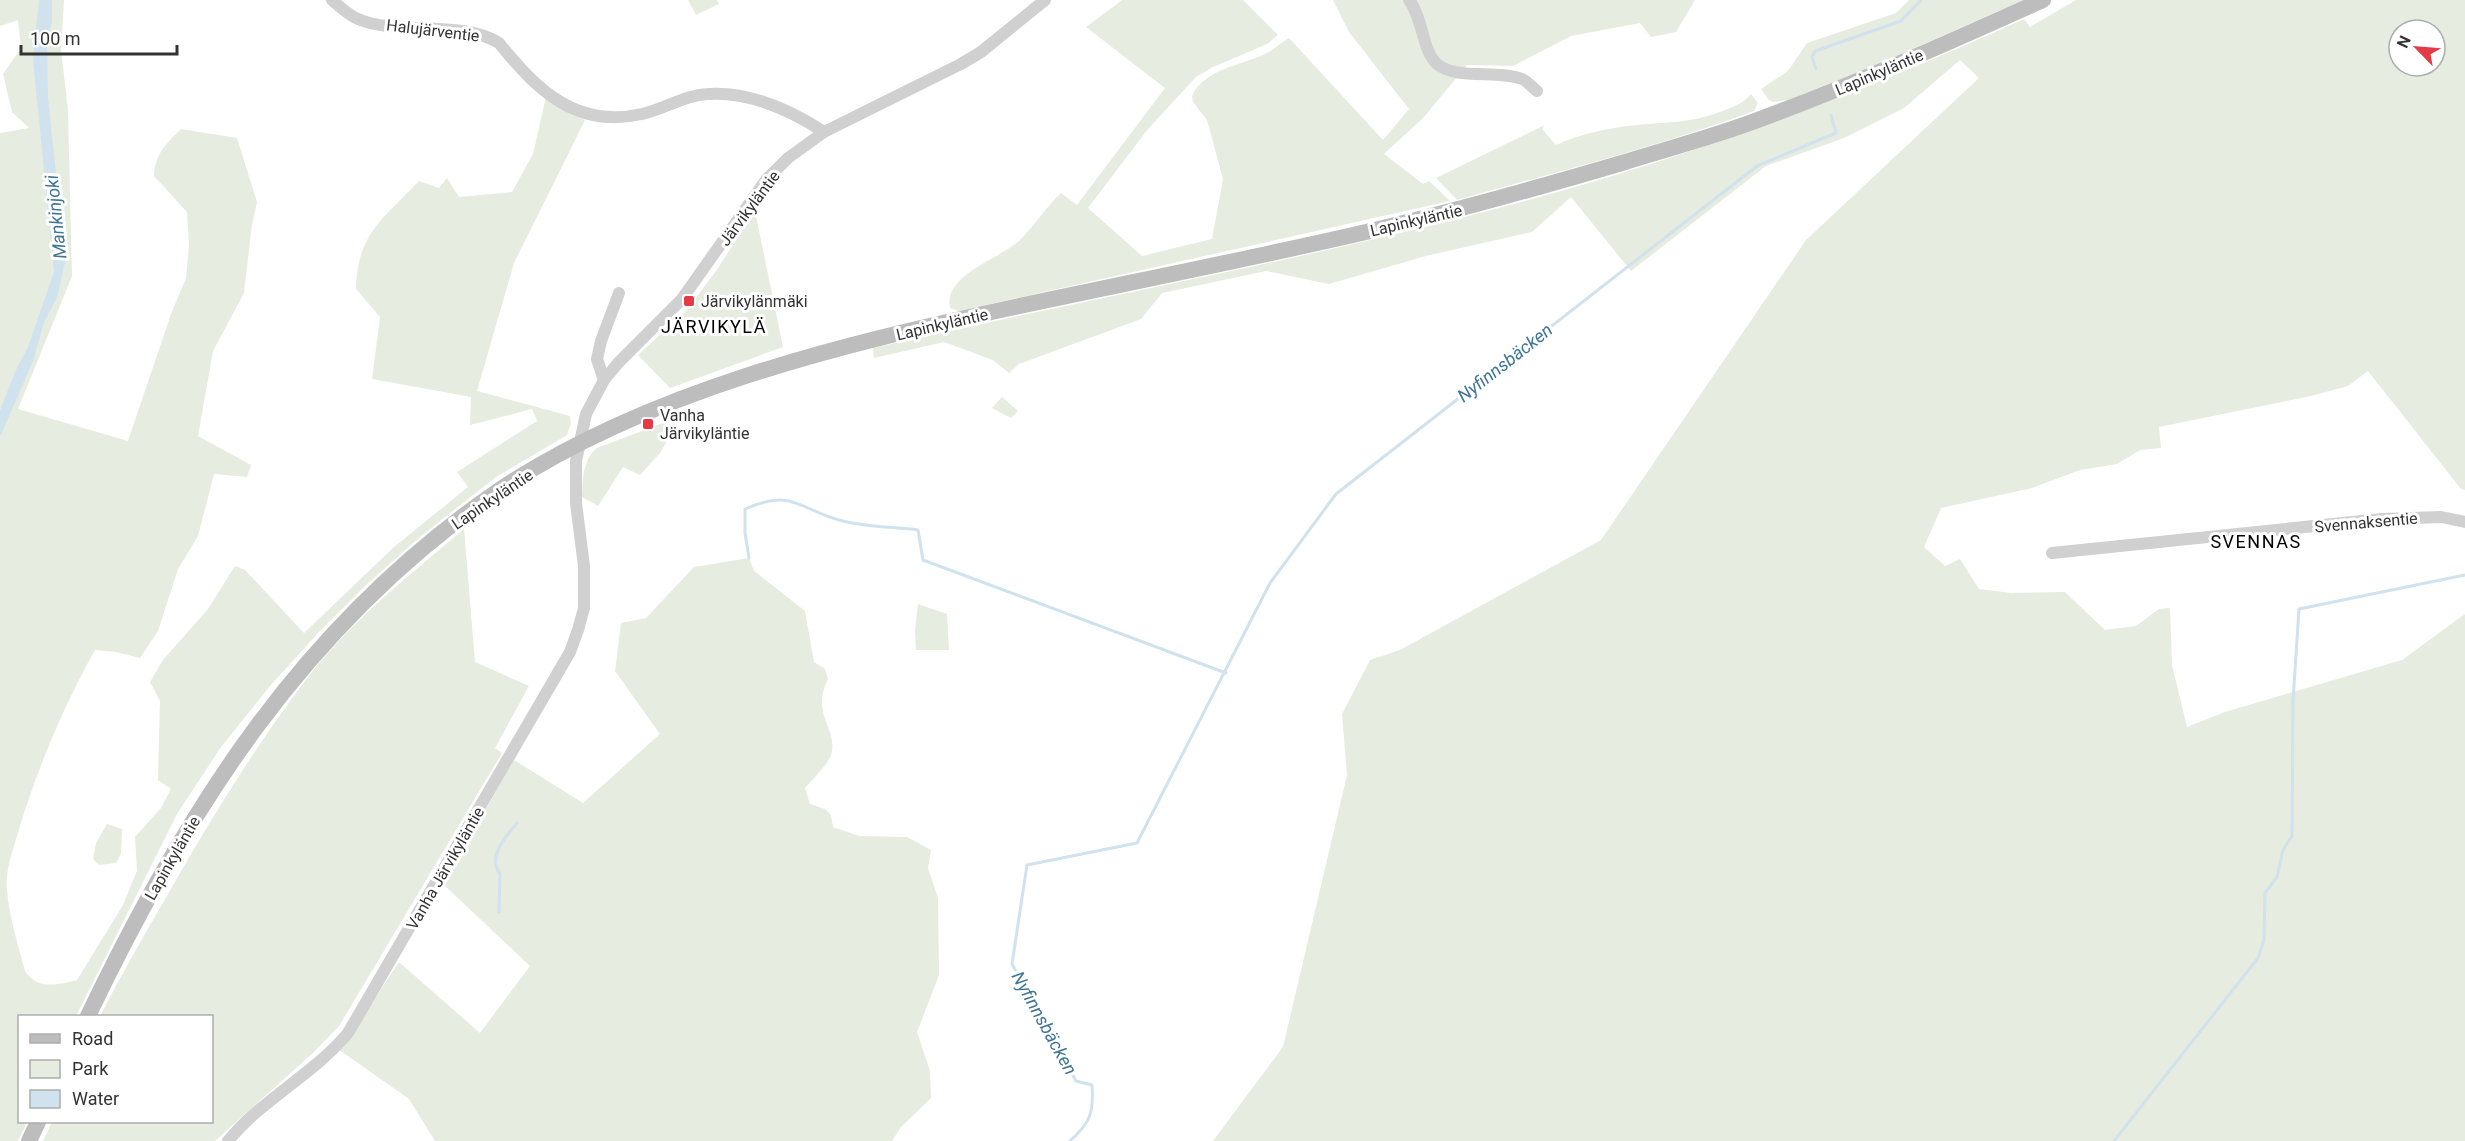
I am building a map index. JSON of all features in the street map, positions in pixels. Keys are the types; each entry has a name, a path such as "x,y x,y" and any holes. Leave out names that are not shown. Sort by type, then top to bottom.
{"main road":[{"name":"Lapinkyläntie","path":"89,1015 161,873 242,745 279,694 357,608 408,560 499,491 579,444 673,402 764,370 851,345 943,322 1462,209 1693,141 1843,88 2043,0"},
{"path":"30,1141 38,1123"}],"street":[{"name":"Halujärventie","path":"332,0 346,5 358,19 373,23 444,29 490,37 499,43 542,90 565,105 590,115 618,118 706,94 730,94 760,101 790,112 824,132"},
{"name":"Järvikyläntie","path":"579,444 586,414 604,380 619,362 682,300 766,180 788,158 824,132 981,52 1045,0"},
{"path":"1408,0 1418,15 1433,59 1444,69 1493,73 1522,79 1537,91"},
{"path":"604,380 597,360 619,293"},
{"name":"Vanha Järvikyläntie","path":"228,1141 255,1112 336,1046 348,1033 570,652 584,608 584,566 579,535 576,482 579,444"},
{"name":"Svennaksentie","path":"2052,553 2382,519 2441,517 2465,522"}],"green space":[{"path":"0,0 64,0 61,50 68,110 72,276 18,409 128,441 171,314 186,278 189,245 187,212 154,176 159,155 181,129 237,138 257,202 244,293 213,351 198,436 251,465 247,477 214,474 198,536 178,569 158,631 140,658 95,650 51,741 17,836 7,876 8,900 25,971 41,984 77,980 123,905 137,871 135,837 161,808 171,789 158,780 160,701 150,682 163,660 208,609 235,566 245,570 304,633 394,547 468,487 457,472 537,421 532,409 470,425 471,397 372,379 380,317 356,289 361,254 374,229 419,181 439,188 447,178 459,197 512,192 533,154 546,97 570,114 585,120 514,263 477,391 570,416 571,423 567,435 496,477 421,536 366,585 270,686 221,747 177,814 76,1015 18,1015 18,1123 27,1123 18,1141 0,1141 0,437 11,408 2,405 0,410 0,133 29,128 12,112 3,74 21,48 18,20 0,26"},
{"path":"688,0 717,0 719,4 696,15"},
{"path":"1122,0 1243,0 1278,35 1267,44 1213,67 1196,77 1148,129 1088,208 1142,256 1212,239 1223,179 1207,120 1193,102 1192,96 1205,80 1214,74 1265,54 1289,38 1383,140 1409,109 1349,32 1333,0 1695,0 1676,32 1651,37 1640,23 1571,36 1513,66 1467,65 1424,117 1384,154 1423,184 1429,181 1450,201 959,311 950,308 950,296 955,286 975,268 1020,240 1061,193 1077,205 1165,88 1086,27"},
{"path":"1909,0 2024,0 1864,70 1788,100 1773,102 1761,89 1788,71 1807,43 1896,13"},
{"path":"2076,0 2465,0 2465,490 2461,489 2368,371 2348,386 2311,396 2159,427 2161,448 2140,450 2117,464 2080,470 2032,488 1941,508 1924,547 1945,566 1960,559 1979,589 2011,593 2065,592 2105,630 2136,626 2159,609 2170,608 2172,665 2187,727 2225,712 2402,660 2465,614 2465,1141 1213,1141 1283,1047 1347,775 1342,714 1370,660 1400,650 1601,540 1806,240 1979,78 1960,60 1904,108 1844,138 1766,166 1631,271 1571,197 1532,232 1426,256 1329,284 1266,271 1162,293 1141,319 1019,364 1009,373 993,360 944,342 874,358 873,348 1355,244 1580,186 1709,145 1837,98 2024,19 2030,27"},
{"path":"1751,94 1758,103 1754,111 1644,148 1457,200 1436,178 1545,125 1542,129 1556,145 1582,135 1610,129 1701,118 1735,106"},
{"path":"755,211 783,347 670,388 638,355 686,311 716,271"},
{"path":"1002,397 1018,411 1011,418 992,408"},
{"path":"663,423 676,425 660,453 640,475 623,467 598,506 582,497 586,464 597,448"},
{"path":"464,529 475,662 529,686 495,748 502,753 339,1026 315,1051 215,1141 43,1141 52,1123 213,1123 213,1015 101,1015 181,871 252,755 312,672 347,633"},
{"path":"749,558 754,571 805,611 814,662 825,669 828,679 822,702 831,737 831,755 820,772 805,788 810,804 825,809 831,815 833,827 859,836 907,837 931,850 928,868 938,898 939,975 917,1032 930,1071 931,1098 901,1127 892,1141 435,1141 409,1099 338,1049 351,1034 399,962 480,1033 530,966 443,884 514,760 583,803 660,734 615,671 621,623 646,618 694,567"},
{"path":"918,604 947,614 949,650 916,650 915,630"},
{"path":"107,824 122,829 121,854 116,863 99,865 93,859 96,843"}],"water":[{"name":"Mankinjoki","path":"39,0 52,0 52,23 47,37 48,98 59,201 69,244 57,298 44,322 33,361 0,437 0,410 28,347 54,272 33,59"}],"waterway":[{"name":"Nyfinnsbäcken","path":"1816,69 1812,57 1815,51 1901,21 1921,0"},
{"name":"Nyfinnsbäcken","path":"1070,1141 1082,1129 1089,1117 1092,1085 1076,1081 1012,964 1027,865 1137,843 1270,583 1336,494 1757,166 1836,133 1831,115"},
{"name":"Nyfinnsbäcken","path":"749,558 745,533 745,509 775,500 787,500 828,517 852,523 918,530 923,560 1226,673"},
{"path":"2114,1141 2258,958 2264,940 2265,893 2277,877 2283,850 2292,836 2293,701 2299,609 2465,575"},
{"path":"499,912 500,874 496,861 497,854 503,840 517,823"}],"place":[{"name":"Järvikylänmäki","path":"689,301"},
{"name":"Vanha Järvikyläntie","path":"648,424"}],"district":[{"name":"JÄRVIKYLÄ","path":"714,327"},
{"name":"SVENNAS","path":"2256,542"}]}
